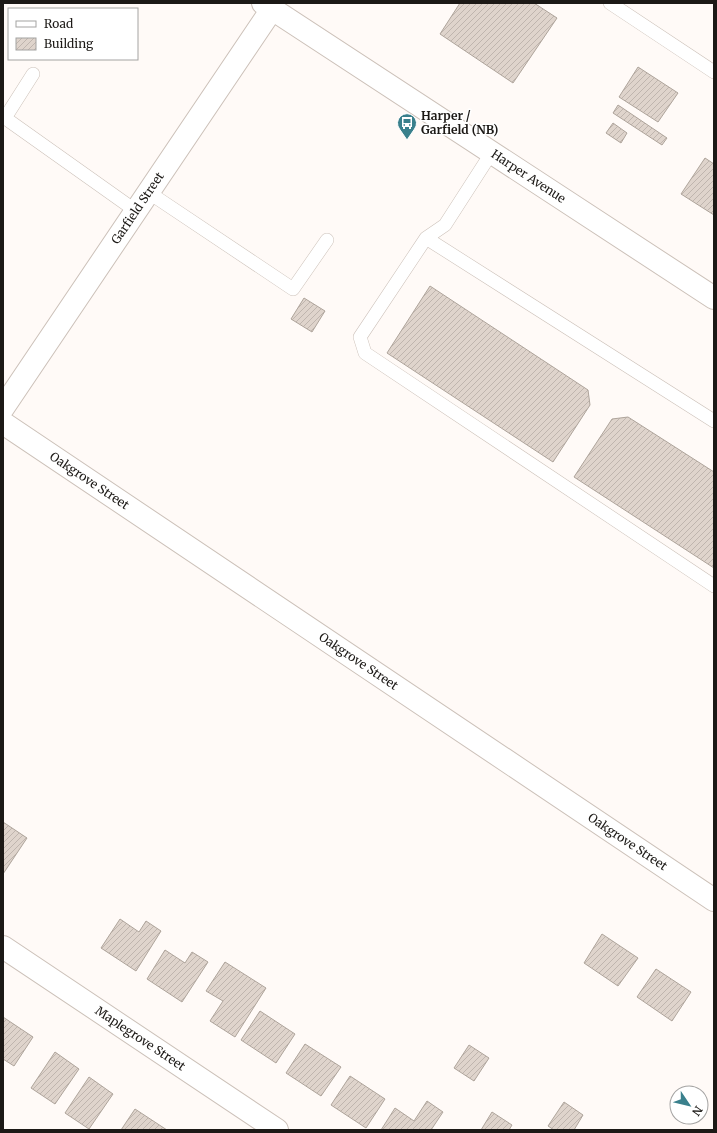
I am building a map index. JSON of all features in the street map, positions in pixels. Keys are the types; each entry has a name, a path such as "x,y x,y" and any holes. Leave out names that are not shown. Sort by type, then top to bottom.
{"street":[{"name":"Harper Avenue","path":"273,7 714,298"},
{"name":"Garfield Street","path":"3,408 273,7"},
{"name":"Oakgrove Street","path":"3,424 714,900"},
{"name":"Maplegrove Street","path":"3,947 277,1130"}],"lane":[{"path":"610,3 714,72"},
{"path":"33,74 5,118 136,211"},
{"path":"492,152 445,225 426,238 360,337 365,353 714,586"},
{"path":"148,192 293,289 327,240"},
{"path":"426,238 714,421"}],"building":[{"path":"460,3 534,3 557,18 513,83 440,34"},
{"path":"638,67 678,93 658,122 619,97"},
{"path":"618,105 667,138 662,145 613,113"},
{"path":"613,123 627,133 621,143 606,133"},
{"path":"705,158 714,164 714,215 681,194"},
{"path":"430,286 588,390 590,405 553,462 387,353"},
{"path":"304,298 325,311 312,332 291,319"},
{"path":"628,417 714,472 714,568 574,477 612,419"},
{"path":"3,822 27,838 3,874"},
{"path":"120,919 139,932 146,921 161,931 136,971 101,948"},
{"path":"602,934 638,958 618,986 584,963"},
{"path":"165,950 185,963 192,952 208,962 182,1002 147,979"},
{"path":"225,962 266,988 235,1037 210,1021 223,1001 206,991"},
{"path":"656,969 691,992 672,1021 637,997"},
{"path":"260,1011 295,1034 276,1063 241,1040"},
{"path":"3,1017 33,1037 14,1066 3,1059"},
{"path":"305,1044 341,1067 321,1096 286,1073"},
{"path":"469,1045 489,1058 474,1081 454,1068"},
{"path":"55,1052 79,1069 55,1104 31,1088"},
{"path":"350,1076 385,1099 366,1128 331,1105"},
{"path":"89,1077 113,1094 89,1129 65,1113"},
{"path":"427,1101 443,1112 431,1130 381,1130 395,1108 414,1121"},
{"path":"564,1102 583,1115 574,1130 554,1130 548,1126"},
{"path":"135,1109 167,1130 121,1130"},
{"path":"492,1112 512,1125 509,1130 481,1130"}],"place":[{"name":"Harper / Garfield (NB)","path":"407,140"}]}
